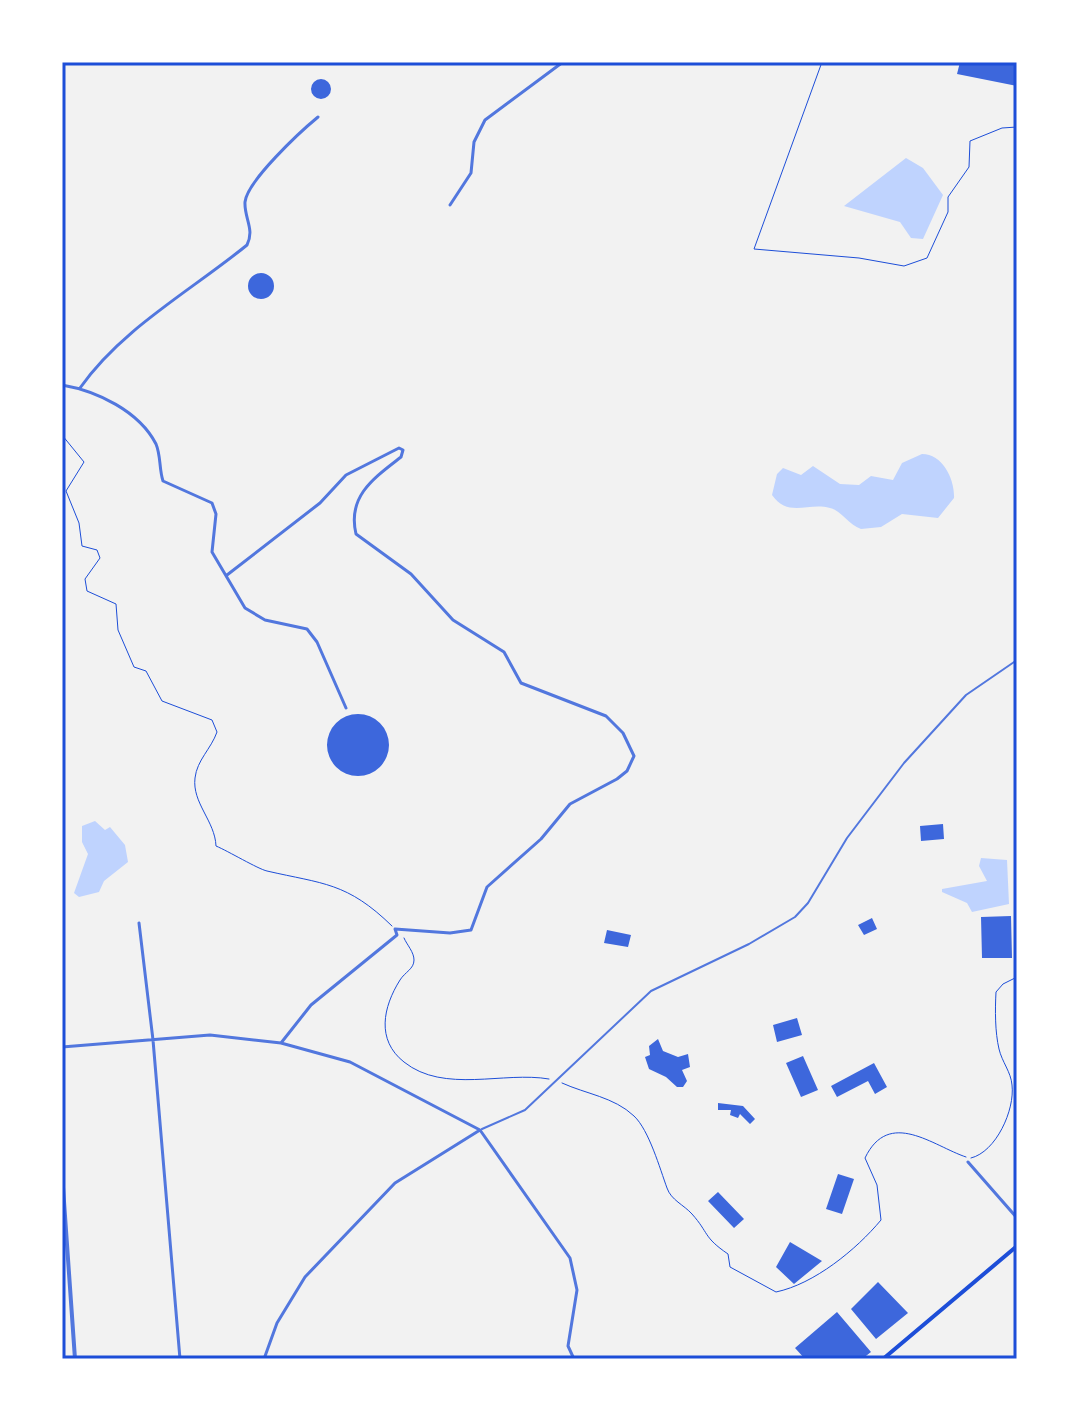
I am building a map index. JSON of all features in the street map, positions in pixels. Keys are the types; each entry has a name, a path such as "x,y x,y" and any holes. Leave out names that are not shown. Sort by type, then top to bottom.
{"main road":[{"path":"883,1359 1017,1246"}],"street":[{"path":"450,205 471,173 474,142 485,120 563,62"},
{"path":"80,388 99,361 127,336 247,245 252,235 245,205 252,185 318,117"},
{"path":"62,385 80,388 118,405 143,426 156,445 160,472 167,485 212,503 216,514 212,552 251,615 307,629 317,642 346,708"},
{"path":"227,575 320,503 346,475 399,448 403,453 401,457 360,493 353,522 356,534 411,574 453,620 504,652 521,683 606,716 631,746 634,756 627,771 570,804 541,839 487,887 478,903 471,930 450,933 395,929 397,935 311,1005 281,1043"},
{"path":"264,1359 277,1323 305,1277 395,1183 480,1130 525,1110 651,991 749,944 795,917 808,903 847,838 904,763 966,695 1017,660"},
{"path":"139,923 153,1040 180,1359"},
{"path":"62,1047 210,1035 281,1043 350,1062 480,1130 570,1258 577,1290 568,1346 574,1359"},
{"path":"968,1162 1017,1218"},
{"path":"62,1173 75,1359"},
{"path":"62,1268 70,1267"}],"path":[{"path":"822,62 754,249 859,258 904,266 927,258 948,212 948,197 969,167 970,141 1002,128 1017,127"},
{"path":"62,435 84,462 66,491 79,523 82,546 97,550 100,558 85,579 87,591 116,604 118,630 124,647 134,667 146,671 162,701 212,720 217,732 201,757 194,780 197,799 215,832 216,846 268,871 328,882 377,911 395,929 414,957 412,967 397,985 384,1026 387,1042 397,1056 415,1069 435,1075 494,1080 543,1078 586,1094 612,1099 635,1116 661,1165 672,1197 691,1212 710,1243 728,1254 730,1267 776,1292 796,1287 860,1243 881,1220 877,1185 865,1158 876,1142 892,1133 906,1134 928,1138 956,1154"},
{"path":"979,1156 1004,1124 1009,1109 1012,1084 999,1048 996,992 1003,984 1017,977"}],"water":[{"path":"906,158 923,168 943,195 923,239 911,238 900,222 844,206"},
{"path":"922,454 942,463 952,484 954,498 938,518 902,514 881,527 861,529 834,510 822,507 792,508 778,502 772,495 777,474 783,468 801,475 813,466 840,484 859,485 871,476 893,480 902,463"},
{"path":"95,821 105,830 110,827 125,845 128,862 104,881 99,892 79,897 74,893 88,854 82,842 82,826"},
{"path":"981,858 1007,860 1009,904 972,912 967,903 942,892 942,889 987,881 979,866"}],"building":[{"path":"960,62 1017,62 1017,86 957,74"},
{"path":"317,79 325,79 331,89 325,99 317,99 311,93 311,85"},
{"path":"261,273 270,277 274,286 270,295 261,299 252,295 248,286 252,277"},
{"path":"358,714 370,716 380,723 387,733 387,757 380,767 370,774 358,776 346,774 336,767 329,757 327,745 329,733 336,723 346,716"},
{"path":"943,824 944,839 921,841 920,826"},
{"path":"1011,916 1012,958 982,958 981,917"},
{"path":"872,918 877,929 864,935 858,925"},
{"path":"607,930 631,935 628,947 604,943"},
{"path":"797,1018 802,1035 777,1042 773,1025"},
{"path":"658,1039 663,1051 678,1057 688,1054 690,1067 682,1070 687,1081 683,1087 677,1087 666,1077 649,1069 645,1057 650,1055 649,1046"},
{"path":"803,1056 818,1090 801,1097 786,1063"},
{"path":"874,1063 887,1087 875,1094 868,1081 837,1097 831,1086"},
{"path":"718,1103 743,1106 755,1119 750,1124 740,1114 738,1118 730,1115 731,1110 718,1110"},
{"path":"838,1174 854,1179 842,1214 826,1209"},
{"path":"718,1192 744,1219 734,1228 708,1201"},
{"path":"790,1242 822,1261 794,1284 776,1267"},
{"path":"878,1282 908,1313 876,1339 851,1309"},
{"path":"837,1312 871,1352 862,1359 805,1359 795,1348"}]}
